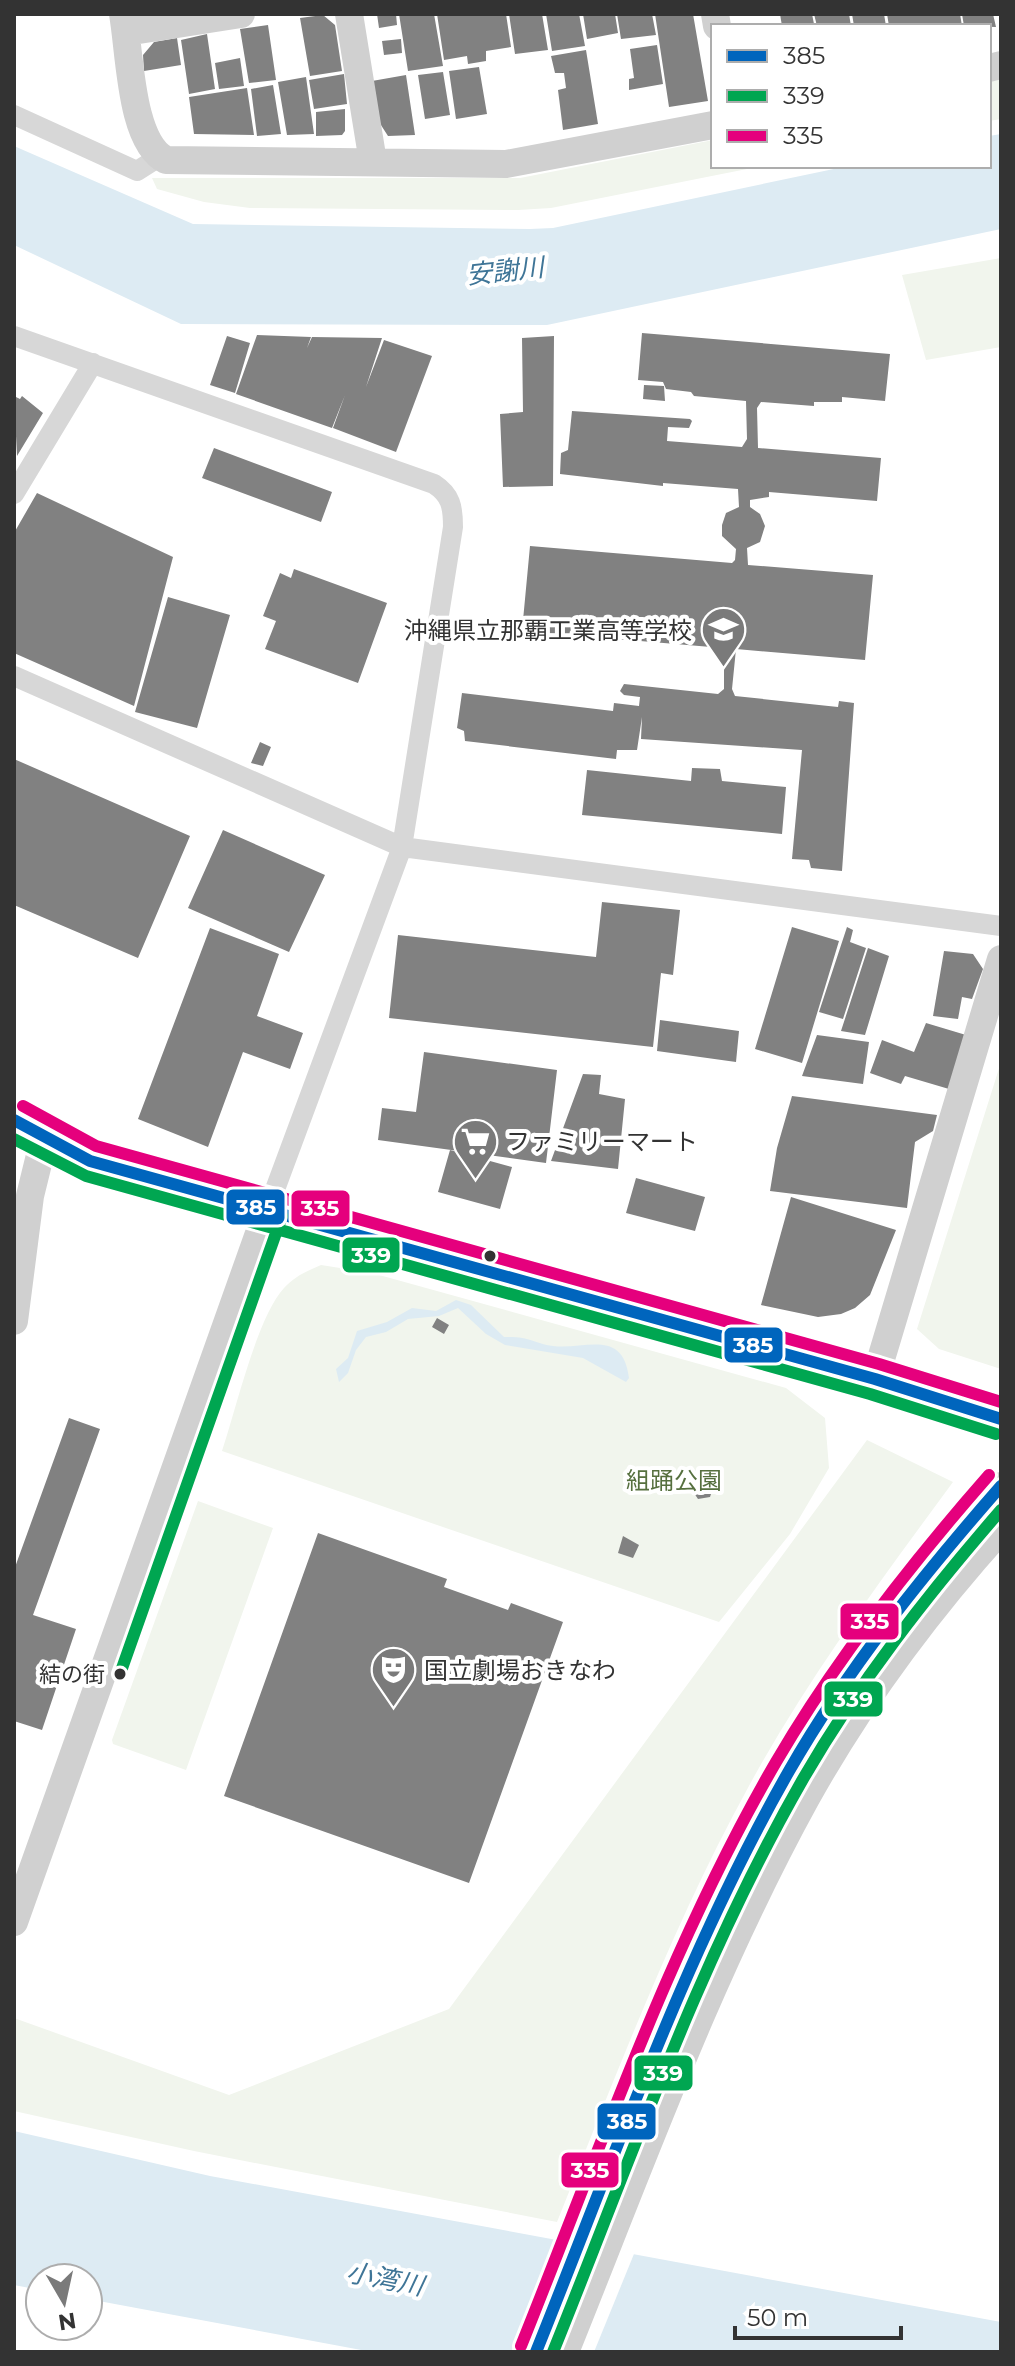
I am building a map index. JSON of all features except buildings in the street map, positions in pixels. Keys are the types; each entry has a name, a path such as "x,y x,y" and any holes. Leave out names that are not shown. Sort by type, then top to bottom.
{"street":[{"path":"241,14 125,23 140,127 145,141 159,157 188,162 528,162 711,125"},
{"path":"349,14 373,162"},
{"path":"14,115 137,171 159,157"},
{"path":"14,336 434,484 444,491 453,507 453,527 402,847 267,1211 14,1922"},
{"path":"14,494 93,363"},
{"path":"14,676 402,847 1001,926"},
{"path":"875,1379 1001,959"},
{"path":"14,1120 44,1139 90,1161 875,1379 1001,1419"},
{"path":"14,1321 16,1275 44,1139"},
{"path":"565,2352 600,2230 690,1971 725,1893 788,1772 863,1655 1001,1486"},
{"path":"536,2352 600,2230 755,1898 807,1797 859,1711 892,1664 1001,1529"}],"green space":[{"path":"1001,79 1001,119 991,121 991,82"},
{"path":"711,140 711,168 752,168 551,208 518,210 250,208 204,202 157,189 152,178 520,178"},
{"path":"1001,258 1001,347 926,360 902,275"},
{"path":"1001,1062 1001,1369 939,1349 917,1329"},
{"name":"組踊公園","path":"321,1265 372,1273 786,1388 825,1418 829,1468 790,1534 719,1622 222,1451 256,1342 274,1302 292,1280"},
{"path":"867,1440 953,1482 821,1668 750,1784 671,1945 557,2222 194,2151 14,2111 14,2018 229,2095 449,2009"},
{"path":"198,1501 273,1528 186,1770 113,1744 112,1740"}],"water":[{"name":"安謝川","path":"1001,134 1001,229 547,325 181,324 14,245 14,146 193,224 530,229 553,228 838,168 991,168 991,136"},
{"path":"456,1300 471,1305 504,1337 553,1346 611,1347 619,1352 625,1362 629,1378 626,1382 583,1358 505,1345 486,1334 458,1308 439,1316 408,1319 386,1332 366,1337 356,1350 348,1373 339,1382 336,1369 348,1358 357,1331 387,1322 412,1308 436,1311"},
{"name":"小湾川","path":"14,2131 210,2176 1001,2322 1001,2352 372,2352 104,2302 104,2262 24,2262 24,2287 14,2285"}],"pier":[{"path":"559,2235 636,2249 594,2352 511,2352"}],"transit line":[{"name":"335","path":"23,1106 96,1146 879,1364 1001,1402"},
{"name":"385","path":"14,1120 90,1161 875,1379 1001,1419"},
{"name":"339","path":"14,1139 86,1176 870,1394 996,1434"},
{"name":"339","path":"120,1674 282,1216"},
{"name":"335","path":"521,2346 669,1976 738,1832 823,1686 903,1578 989,1475"},
{"name":"385","path":"536,2352 653,2057 716,1912 751,1841 789,1771 861,1659 915,1588 1001,1486"},
{"name":"339","path":"553,2352 668,2061 731,1918 766,1848 803,1779 871,1673 921,1606 1001,1510"}],"place":[{"name":"沖縄県立那覇工業高等学校","path":"723,669"},
{"name":"ファミリーマート","path":"475,1180"},
{"name":"結の街","path":"120,1674"},
{"name":"国立劇場おきなわ","path":"393,1709"}]}
